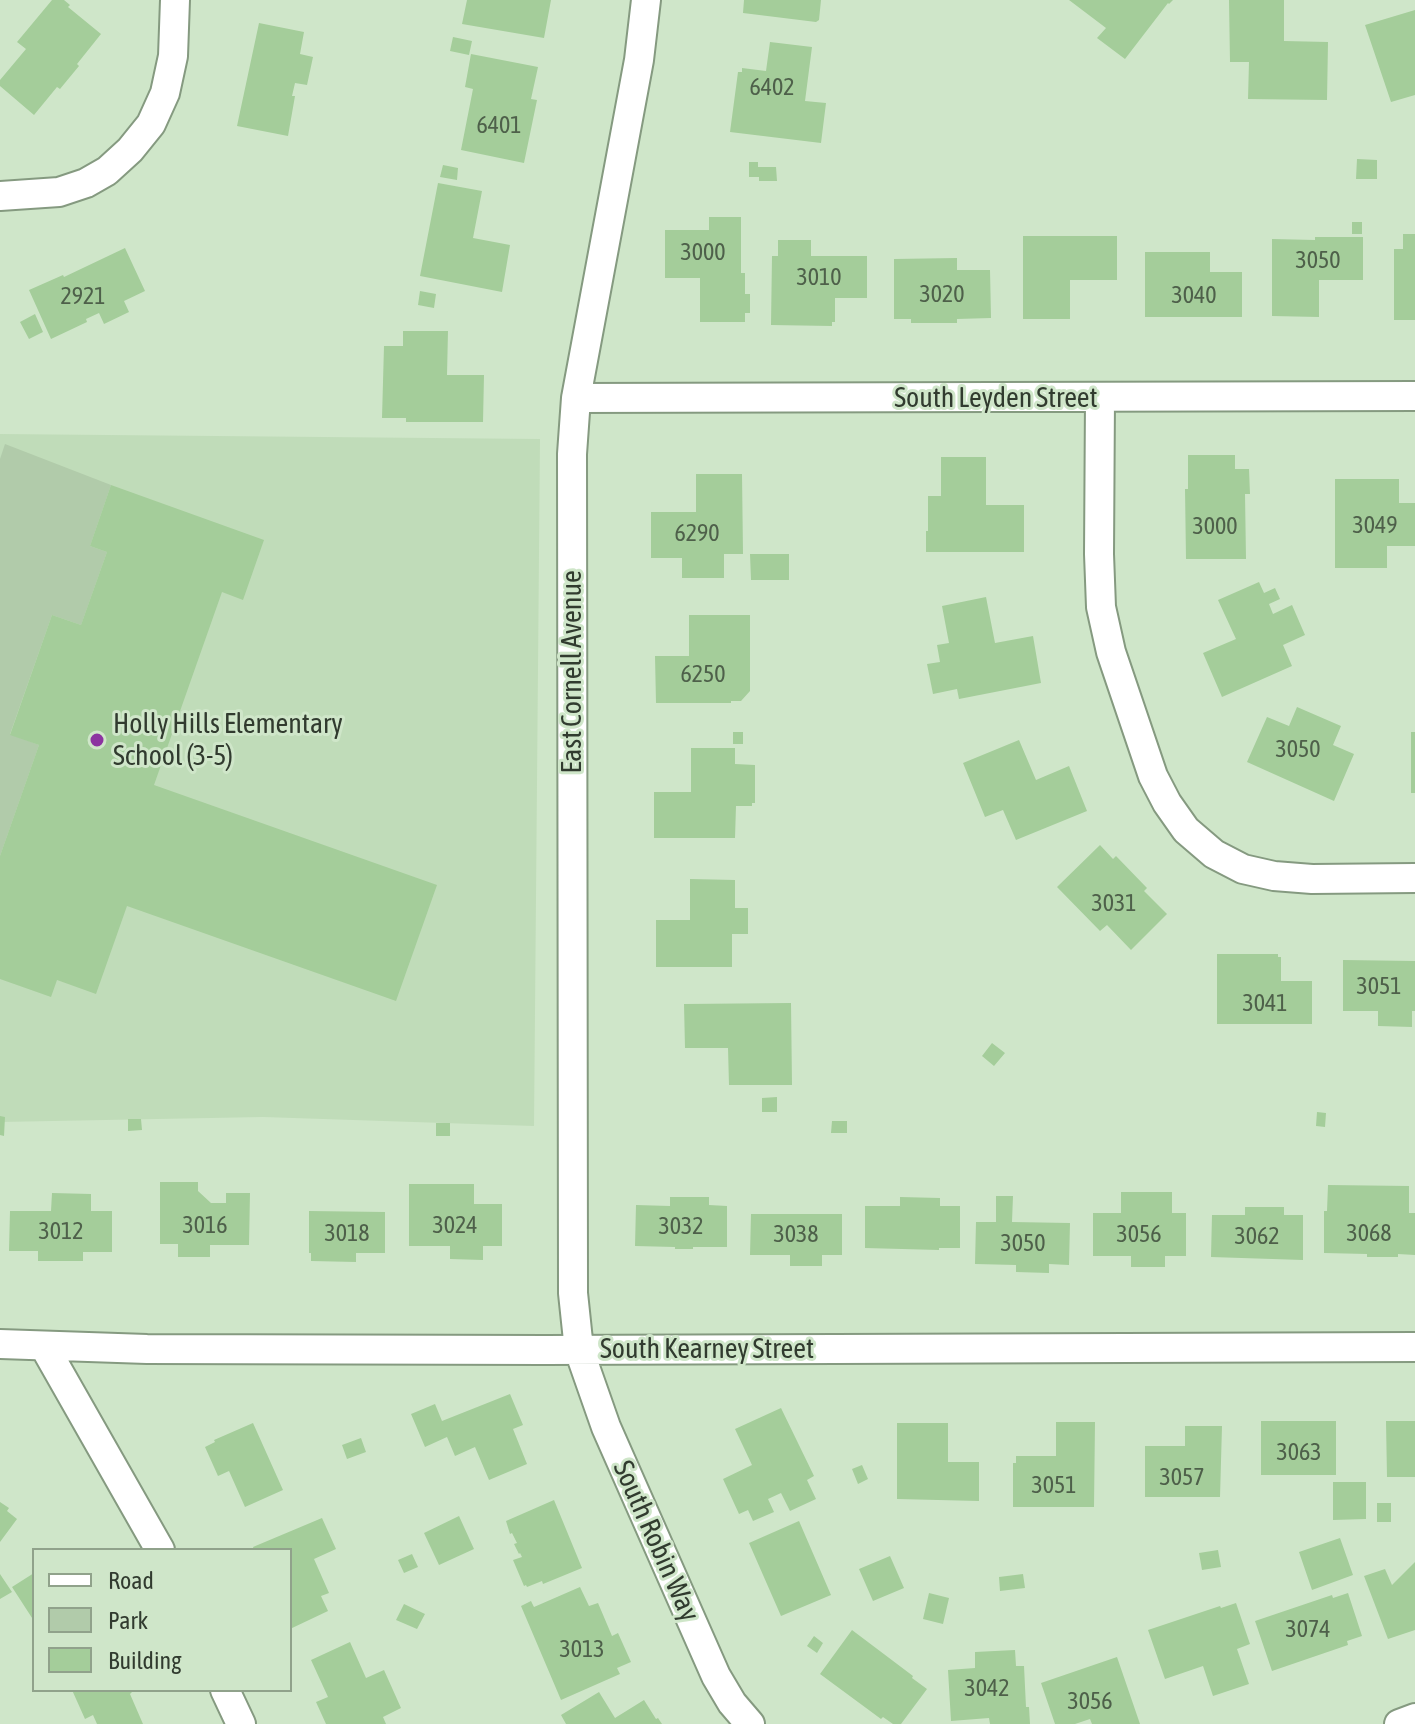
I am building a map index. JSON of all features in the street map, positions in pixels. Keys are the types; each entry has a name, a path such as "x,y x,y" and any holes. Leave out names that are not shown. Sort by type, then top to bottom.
{"street":[{"path":"0,196 59,192 86,183 107,171 130,150 151,124 165,93 173,56 175,0"},
{"name":"East Cornell Avenue","path":"579,1350 573,1293 572,454 576,398 639,60 646,0"},
{"name":"South Leyden Street","path":"576,398 1415,396"},
{"path":"1100,398 1101,607 1111,652 1153,776 1167,803 1186,830 1214,854 1243,869 1274,876 1312,879 1415,878"},
{"name":"South Kearney Street","path":"0,1344 147,1349 579,1350 1415,1347"},
{"path":"44,1346 159,1548"},
{"name":"South Robin Way","path":"579,1350 606,1427 716,1676 732,1703 750,1724"},
{"path":"226,1692 241,1724"},
{"path":"1399,1724 1415,1718"}],"shaded area":[{"path":"0,434 540,439 534,1126 263,1117 0,1122"}],"green space":[{"path":"5,444 111,485 90,546 107,552 81,625 52,615 10,734 39,745 0,856 0,459"}],"building":[{"path":"52,0 64,0 70,5 68,7 101,34 60,89 57,87 34,115 0,86 0,80 26,49 17,42"},
{"path":"467,0 551,0 544,38 462,24"},
{"path":"744,0 821,0 819,20 743,13"},
{"path":"1069,0 1173,0 1125,59 1097,38 1106,28"},
{"path":"1229,0 1284,0 1284,41 1328,42 1327,100 1248,99 1249,62 1230,62"},
{"path":"1415,10 1415,95 1391,102 1365,25"},
{"path":"259,23 304,32 300,54 313,57 307,85 295,83 288,136 237,126"},
{"path":"453,37 472,41 469,55 450,51"},
{"path":"770,42 812,47 805,101 826,103 821,143 730,132 738,72 742,72 742,68 766,71"},
{"path":"471,54 538,67 531,99 537,100 524,163 461,150 473,89 465,87"},
{"path":"1357,159 1377,160 1377,179 1356,179"},
{"path":"749,162 758,162 758,167 776,167 777,181 759,181 759,177 749,177"},
{"path":"443,165 458,168 457,180 440,177"},
{"path":"438,183 482,191 473,238 510,245 502,292 420,276"},
{"path":"709,217 741,217 741,273 745,273 745,294 750,294 750,313 745,313 745,322 700,322 700,278 665,278 665,230 709,230"},
{"path":"1352,222 1362,222 1362,234 1352,234"},
{"path":"1403,234 1415,234 1415,320 1394,320 1394,249 1403,249"},
{"path":"1023,236 1117,236 1117,280 1070,280 1070,319 1023,319"},
{"path":"1315,237 1363,237 1363,280 1319,280 1319,317 1272,316 1272,239 1315,240"},
{"path":"778,240 811,240 811,256 867,256 867,298 835,298 835,322 832,326 771,325 772,256 778,256"},
{"path":"125,248 145,291 124,301 129,312 104,324 99,313 51,339 29,290"},
{"path":"1145,252 1210,252 1210,272 1242,272 1242,317 1145,317"},
{"path":"957,258 957,270 990,270 991,318 957,319 957,323 911,323 911,319 894,319 894,259"},
{"path":"420,291 436,294 434,308 418,305"},
{"path":"35,314 43,332 29,339 20,322"},
{"path":"403,331 448,331 447,375 484,375 483,422 406,422 406,418 382,418 384,346 403,346"},
{"path":"1188,455 1235,455 1235,469 1249,469 1250,494 1245,494 1246,559 1186,559"},
{"path":"941,457 986,457 986,505 1024,505 1024,552 926,552 928,496 941,496"},
{"path":"696,474 742,474 743,554 724,554 724,578 682,578 682,558 651,558 651,512 696,512"},
{"path":"1335,479 1399,479 1399,503 1415,503 1415,546 1387,546 1387,568 1335,568"},
{"name":"Holly Hills Elementary School (3-5)","path":"111,485 264,540 243,600 222,592 154,785 437,885 396,1001 127,906 96,994 57,980 51,997 0,979 0,856 39,745 10,735 52,615 81,625 107,552 90,546"},
{"path":"750,554 789,554 789,580 751,580"},
{"path":"1259,582 1264,593 1275,588 1280,599 1269,604 1273,614 1292,605 1305,635 1283,645 1292,666 1222,697 1203,653 1236,639 1218,600"},
{"path":"986,597 995,643 1033,636 1041,683 959,699 957,689 933,694 927,664 940,662 937,645 949,643 942,606"},
{"path":"689,615 750,615 750,691 741,701 656,703 655,656 689,656"},
{"path":"1297,707 1341,726 1333,745 1354,754 1334,801 1247,762 1267,717 1289,726"},
{"path":"733,732 743,732 743,744 733,744"},
{"path":"1411,732 1415,732 1415,793 1411,793"},
{"path":"1019,740 1036,780 1069,766 1087,811 1016,840 1003,810 985,817 963,763"},
{"path":"691,748 735,748 735,764 755,765 755,803 752,806 736,806 735,838 654,838 654,792 691,792"},
{"path":"1100,845 1113,859 1116,856 1167,914 1131,950 1107,925 1100,931 1057,887"},
{"path":"690,879 735,880 735,908 748,908 748,934 732,934 732,967 656,967 656,920 690,920"},
{"path":"1217,954 1278,954 1281,957 1281,981 1312,981 1312,1024 1217,1024"},
{"path":"1343,960 1415,961 1412,1027 1378,1026 1378,1011 1343,1011"},
{"path":"791,1003 792,1085 729,1085 728,1048 685,1048 684,1004"},
{"path":"992,1043 1005,1053 994,1066 982,1056"},
{"path":"777,1097 777,1112 762,1112 762,1098"},
{"path":"1317,1112 1326,1113 1325,1127 1316,1126"},
{"path":"0,1116 5,1117 4,1136 0,1135"},
{"path":"128,1119 141,1119 142,1130 128,1131"},
{"path":"832,1121 847,1121 847,1133 831,1133"},
{"path":"436,1123 450,1123 450,1136 436,1136"},
{"path":"160,1182 198,1182 198,1191 211,1203 226,1203 226,1193 250,1193 249,1245 210,1245 210,1257 178,1257 178,1244 160,1244"},
{"path":"409,1184 474,1184 474,1204 502,1204 502,1246 483,1246 483,1260 450,1259 450,1246 409,1246"},
{"path":"1328,1185 1409,1186 1409,1213 1415,1213 1415,1255 1367,1257 1367,1254 1324,1253 1324,1211 1327,1211"},
{"path":"1121,1192 1172,1192 1172,1213 1186,1213 1186,1256 1165,1256 1165,1267 1131,1267 1131,1256 1093,1256 1093,1213 1121,1213"},
{"path":"52,1193 91,1194 91,1211 112,1211 112,1252 83,1252 83,1261 38,1261 38,1251 9,1251 10,1211 51,1211"},
{"path":"996,1196 1013,1196 1012,1222 1070,1223 1069,1265 1049,1264 1049,1273 1016,1272 1016,1265 975,1264 976,1222 996,1222"},
{"path":"670,1197 709,1197 709,1205 727,1206 727,1247 675,1249 635,1246 636,1205 670,1206"},
{"path":"900,1197 940,1198 940,1206 960,1206 960,1248 865,1248 865,1206 900,1206"},
{"path":"1245,1207 1284,1207 1284,1215 1303,1215 1303,1260 1211,1257 1212,1215 1245,1215"},
{"path":"309,1211 385,1212 385,1253 356,1253 356,1262 311,1261"},
{"path":"751,1214 842,1214 842,1255 822,1255 822,1266 790,1266 790,1255 750,1255"},
{"path":"510,1394 523,1425 513,1429 527,1464 489,1480 475,1447 455,1456 447,1437 425,1447 411,1414 435,1404 442,1421"},
{"path":"781,1408 814,1476 807,1480 816,1499 790,1511 781,1493 768,1499 774,1512 753,1521 748,1510 739,1514 723,1479 752,1465 735,1429"},
{"path":"1261,1421 1336,1421 1336,1475 1261,1475"},
{"path":"1386,1421 1415,1421 1415,1477 1387,1477"},
{"path":"1056,1422 1095,1422 1094,1507 1013,1507 1013,1463 1016,1463 1016,1456 1056,1456"},
{"path":"253,1423 283,1490 245,1507 229,1471 218,1476 205,1447"},
{"path":"897,1423 948,1423 948,1462 979,1462 979,1501 897,1499"},
{"path":"1185,1426 1222,1426 1220,1497 1145,1497 1145,1446 1185,1446"},
{"path":"361,1438 366,1452 347,1459 342,1445"},
{"path":"862,1465 868,1479 858,1484 852,1469"},
{"path":"1333,1482 1366,1482 1366,1519 1333,1520"},
{"path":"554,1500 582,1568 527,1587 513,1560 522,1557 506,1521"},
{"path":"0,1502 17,1519 0,1542"},
{"path":"1377,1503 1391,1503 1391,1522 1377,1522"},
{"path":"459,1516 474,1549 439,1565 424,1533"},
{"path":"322,1518 336,1549 314,1559 329,1593 321,1596 328,1611 292,1628 292,1548 253,1547"},
{"path":"799,1521 831,1595 781,1616 749,1543"},
{"path":"1340,1538 1353,1575 1312,1590 1299,1552"},
{"path":"1218,1550 1221,1567 1202,1570 1199,1553"},
{"path":"412,1554 418,1567 404,1573 398,1560"},
{"path":"890,1556 904,1588 873,1601 859,1569"},
{"path":"1415,1562 1415,1630 1388,1639 1364,1576 1385,1569 1392,1585"},
{"path":"0,1574 12,1592 0,1599"},
{"path":"32,1574 32,1618 12,1587"},
{"path":"1023,1574 1025,1588 1000,1591 999,1577"},
{"path":"580,1587 589,1606 598,1603 612,1636 618,1633 631,1662 617,1668 620,1674 561,1700 521,1606 531,1601 534,1607"},
{"path":"929,1593 949,1598 943,1624 923,1619"},
{"path":"1348,1593 1362,1636 1347,1641 1348,1645 1272,1671 1255,1621 1332,1595 1333,1598"},
{"path":"1236,1603 1250,1644 1237,1649 1249,1684 1213,1696 1203,1666 1165,1679 1148,1630"},
{"path":"404,1604 425,1614 417,1629 396,1620"},
{"path":"852,1630 927,1689 901,1724 893,1724 883,1717 881,1719 820,1674"},
{"path":"814,1636 823,1643 817,1653 807,1646"},
{"path":"350,1642 366,1678 384,1670 401,1708 383,1717 386,1724 326,1724 316,1702 328,1697 311,1660"},
{"path":"1015,1650 1016,1666 1024,1666 1030,1724 990,1724 989,1718 951,1721 948,1670 975,1668 975,1652"},
{"path":"1117,1657 1140,1724 1092,1724 1090,1719 1075,1724 1055,1724 1041,1683"},
{"path":"73,1692 132,1692 130,1694 143,1724 97,1724 93,1715 85,1719"},
{"path":"599,1692 615,1718 644,1700 662,1724 566,1724 561,1715"}],"place":[{"name":"Holly Hills Elementary School (3-5)","path":"97,740"}]}
